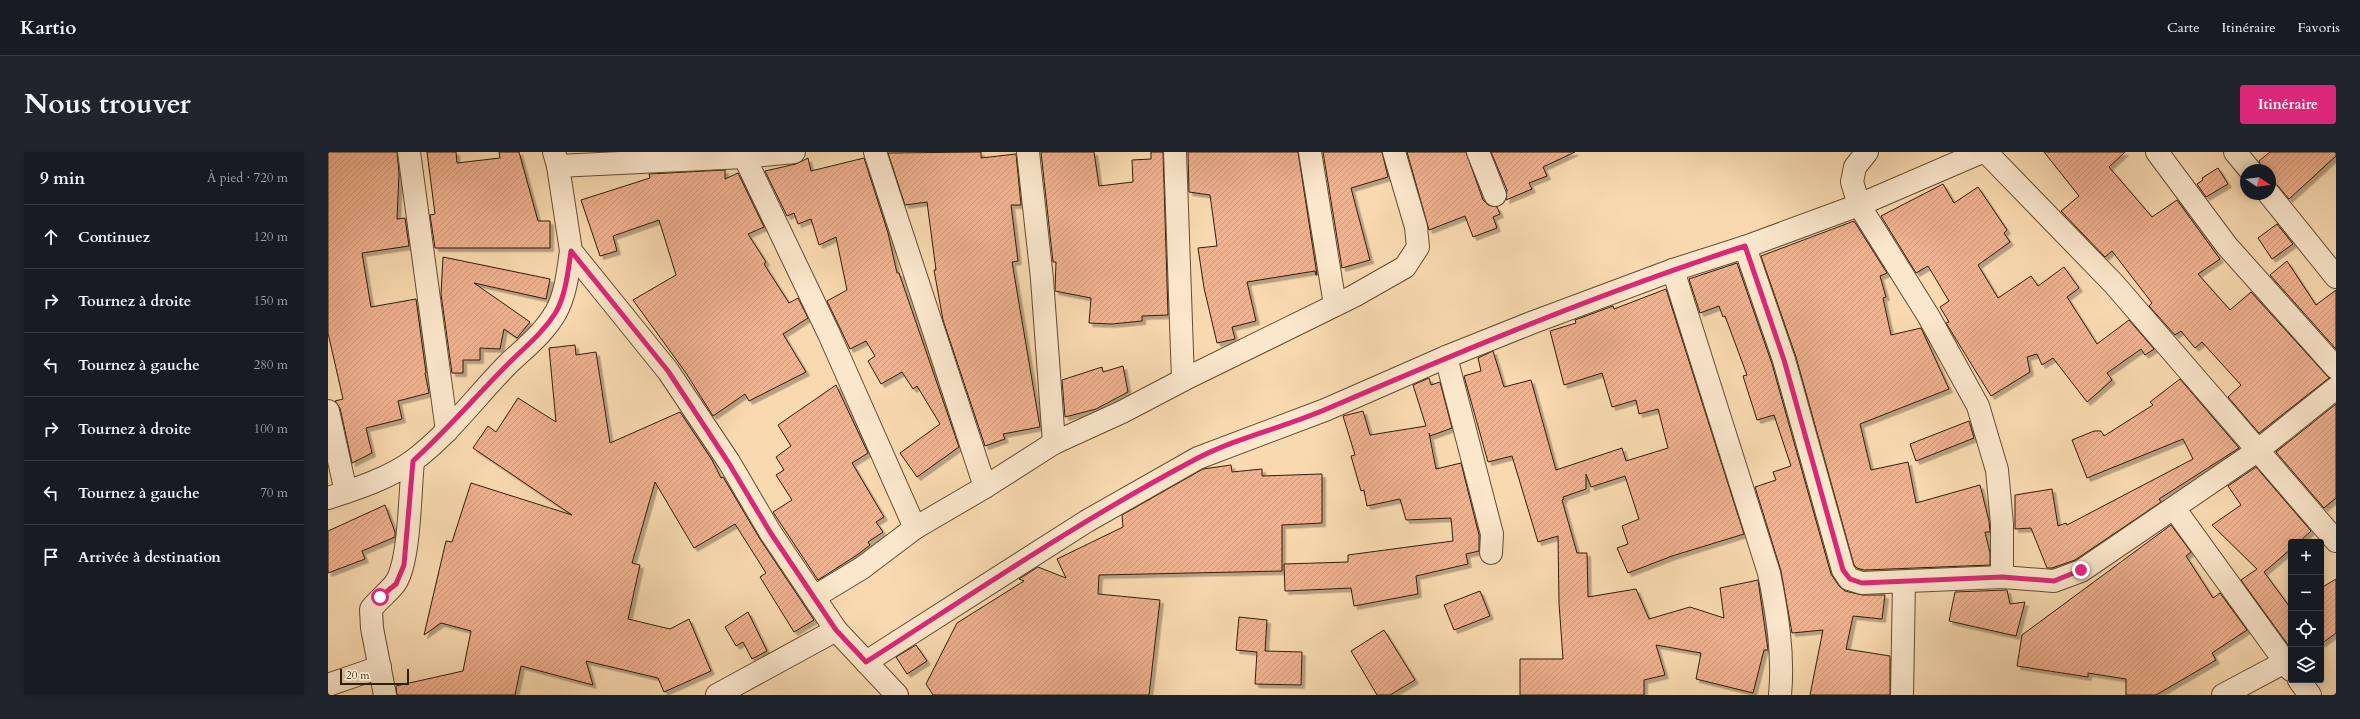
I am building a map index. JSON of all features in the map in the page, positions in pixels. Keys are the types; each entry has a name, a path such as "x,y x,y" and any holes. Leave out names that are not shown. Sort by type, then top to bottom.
{"street":[{"path":"409,152 446,430"},
{"path":"328,411 337,495 385,476 413,461 446,430 509,363 533,342 556,312 567,279 571,251 556,159 794,152"},
{"path":"875,152 985,487"},
{"path":"1028,152 1042,279 1054,442"},
{"path":"1174,152 1183,380"},
{"path":"1310,152 1335,305"},
{"path":"814,597 862,568 915,528 985,487 1054,442 1122,412 1183,380 1335,305 1405,267 1418,247 1416,227 1394,152"},
{"path":"1478,152 1495,195"},
{"path":"1868,152 1855,167 1852,182 1859,205 1929,317 1978,406 1998,470 2002,524 2002,577"},
{"path":"866,662 1086,521 1198,458 1325,410 1446,357 1673,270 1859,205 1982,152"},
{"path":"1986,152 2114,284 2336,541"},
{"path":"2156,152 2227,246 2336,368"},
{"path":"2235,152 2245,164"},
{"path":"743,154 829,334 915,528"},
{"path":"2274,200 2336,277"},
{"path":"1745,246 1784,360 1843,570 1850,579 1862,583 2002,577 2054,581 2081,570 2257,450 2336,388"},
{"path":"571,251 668,371 836,630 897,695"},
{"path":"1673,270 1769,573 1778,621 1782,675 1780,695"},
{"path":"1446,357 1492,534 1491,554"},
{"path":"385,695 371,609 380,597 396,584 404,565 413,461"},
{"path":"2174,508 2288,666 2223,695"},
{"path":"1902,695 1904,582"},
{"path":"717,695 836,630"},
{"path":"328,685 380,667"},
{"path":"2301,683 2310,695"}],"building":[{"path":"328,152 397,152 399,174 397,219 405,218 409,246 362,253 371,307 416,299 425,373 429,393 398,401 402,419 366,428 372,453 352,463 340,408 335,401 343,399 328,333"},
{"path":"427,152 456,152 457,163 500,158 499,152 519,152 538,221 550,221 550,248 435,248 430,215 435,214"},
{"path":"981,152 981,158 1016,154 1021,205 1011,205 1018,261 1012,262 1040,427 1003,434 1005,439 985,446 943,320 934,270 936,270 927,202 905,205 888,153"},
{"path":"1041,152 1094,152 1099,186 1133,182 1132,160 1151,159 1151,152 1163,152 1168,315 1142,316 1142,321 1112,324 1089,323 1091,298 1055,291 1056,262 1053,262"},
{"path":"1188,152 1298,152 1317,275 1315,271 1247,282 1256,321 1232,327 1235,339 1217,343 1204,288 1198,248 1217,246 1210,195 1189,192"},
{"path":"1323,152 1382,152 1388,177 1351,188 1370,260 1342,268"},
{"path":"1407,152 1466,152 1483,200 1488,205 1497,207 1500,214 1493,217 1497,228 1473,237 1465,216 1429,230"},
{"path":"1491,152 1575,152 1543,167 1547,176 1529,183 1532,189 1506,200 1507,190"},
{"path":"2044,152 2125,152 2109,167 2152,217 2177,200 2220,259 2198,274 2230,310 2251,292 2329,378 2259,433 2228,397 2241,385 2202,342 2195,348 2181,331 2175,335 2149,306 2152,303 2112,251 2105,257 2061,211 2079,196"},
{"path":"2270,152 2336,152 2336,156 2289,199 2276,185 2276,164 2260,164 2259,161"},
{"path":"808,158 811,171 864,158 888,233 897,273 899,273 959,447 917,477 900,453 940,424 917,386 913,389 902,372 881,384 868,361 875,356 866,341 850,349 827,301 847,290 836,237 819,245 811,219 798,224 794,213 787,216 765,171 796,164"},
{"path":"2218,168 2228,184 2206,197 2197,184 2203,180 2202,178"},
{"path":"725,170 725,179 738,173 764,227 748,234 766,262 764,264 789,303 798,298 808,318 783,334 806,372 749,401 745,394 713,416 686,373 633,300 676,275 659,220 613,236 617,251 600,256 581,200 650,178 649,174"},
{"path":"1943,184 1954,203 1978,187 2007,230 2004,233 2010,242 1978,265 1998,298 2031,276 2038,286 2064,267 2079,288 2067,297 2097,344 2129,320 2154,349 2145,355 2141,349 2107,373 2112,380 2087,402 2053,358 2042,365 2037,354 2027,357 2030,372 1991,396 1946,323 1949,322 1940,307 1949,301 1928,266 1916,273 1881,216"},
{"path":"1854,221 1887,273 1880,276 1886,297 1883,298 1891,335 1921,328 1949,389 1860,424 1871,470 1908,462 1916,503 1980,485 1989,521 1990,532 1985,532 1990,553 1990,565 1864,570 1857,568 1854,565 1796,357 1761,256"},
{"path":"2277,224 2293,244 2272,259 2258,238"},
{"path":"443,257 550,279 546,299 474,283 530,322 517,338 504,329 500,349 480,348 480,360 463,360 463,373 452,373 441,294"},
{"path":"2287,261 2316,305 2336,290 2336,349 2270,275"},
{"path":"1737,263 1772,364 1831,574 1839,586 1845,591 1862,595 1885,595 1882,619 1853,616 1846,649 1890,656 1890,695 1810,695 1823,630 1792,633 1781,571 1755,487 1776,480 1773,472 1791,466 1774,415 1757,420 1743,376 1747,375 1725,316 1723,317 1719,306 1700,313 1689,279"},
{"path":"1666,289 1744,534 1672,556 1628,573 1617,548 1628,544 1622,526 1639,519 1625,476 1591,487 1586,474 1586,489 1563,497 1564,499 1562,500 1577,553 1587,553 1588,597 1636,589 1649,619 1690,607 1724,618 1720,588 1758,580 1768,650 1764,650 1753,693 1696,679 1701,653 1656,645 1665,675 1644,680 1644,695 1520,695 1520,659 1563,659 1559,603 1558,536 1538,542 1512,456 1488,462 1464,376 1481,371 1478,358 1493,351 1504,387 1531,380 1556,470 1622,448 1626,461 1668,448 1658,409 1639,414 1636,400 1612,407 1602,373 1564,385 1550,331 1576,323 1575,320 1613,306 1614,309"},
{"path":"575,345 576,355 596,352 610,443 680,412 712,460 721,478 723,477 760,539 814,620 794,632 760,577 766,573 735,524 694,548 655,482 632,563 640,565 628,619 670,629 689,619 711,671 664,692 658,678 586,661 593,685 521,666 515,695 397,695 396,686 463,671 471,631 441,623 424,635 446,541 452,542 471,483 572,515 473,448 488,426 496,432 518,398 556,422 549,348"},
{"path":"1123,366 1128,392 1096,409 1065,417 1062,380 1102,367 1103,372"},
{"path":"1429,378 1431,385 1440,382 1452,428 1430,436 1429,433 1436,469 1461,463 1479,535 1479,551 1466,554 1468,564 1416,576 1418,594 1354,606 1351,588 1285,591 1284,564 1348,562 1348,555 1453,541 1451,518 1406,520 1400,499 1367,506 1364,490 1361,491 1351,456 1355,455 1343,416 1363,411 1370,435 1426,426 1413,385"},
{"path":"2180,379 2239,448 2159,499 2161,502 2075,560 2052,568 2047,568 2031,528 2015,529 2015,495 2052,489 2058,526 2066,523 2067,525 2193,459 2183,439 2087,478 2072,440 2094,431 2101,431 2104,436 2153,405 2150,402"},
{"path":"836,385 868,453 852,463 884,517 876,522 883,532 868,542 870,545 857,555 818,580 773,512 792,500 776,475 784,470 776,457 791,446 778,425"},
{"path":"2336,404 2336,498 2324,508 2276,452"},
{"path":"1969,421 1974,438 1916,461 1910,444"},
{"path":"1231,465 1232,472 1262,469 1262,476 1322,474 1322,523 1282,525 1282,571 1099,575 1098,594 1160,600 1149,695 933,695 926,684 957,623 1024,581 1019,579 1038,567 1066,578 1057,559 1123,527 1122,515 1203,469"},
{"path":"2256,467 2311,531 2302,539 2288,539 2288,552 2264,572 2288,605 2288,645 2241,580 2257,569 2212,525 2241,505 2228,486"},
{"path":"385,505 395,532 395,537 362,551 365,559 328,573 328,531"},
{"path":"2171,525 2191,552 2186,556 2213,598 2220,593 2247,630 2212,653 2216,660 2156,695 2126,695 2126,679 2088,673 2088,677 2017,666 2022,635"},
{"path":"2336,579 2336,633 2324,642 2324,611 2324,586"},
{"path":"2007,590 2010,604 2025,602 2016,636 1949,621 1955,592"},
{"path":"1480,591 1490,616 1454,630 1444,605"},
{"path":"748,612 767,651 752,659 743,642 736,646 725,627"},
{"path":"1239,617 1267,620 1265,651 1302,652 1301,685 1255,684 1257,652 1236,650"},
{"path":"1384,630 1415,680 1390,695 1377,695 1351,651"},
{"path":"916,645 927,661 907,674 896,657"}],"route":[{"path":"380,597 396,584 404,565 413,461 446,430 509,363 533,342 556,312 567,279 571,251 668,371 728,462 770,532 836,630 866,662 1086,521 1198,458 1291,421 1325,410 1446,357 1531,323 1673,270 1745,246 1784,360 1816,468 1843,570 1850,579 1862,583 2002,577 2054,581 2081,570"}]}
